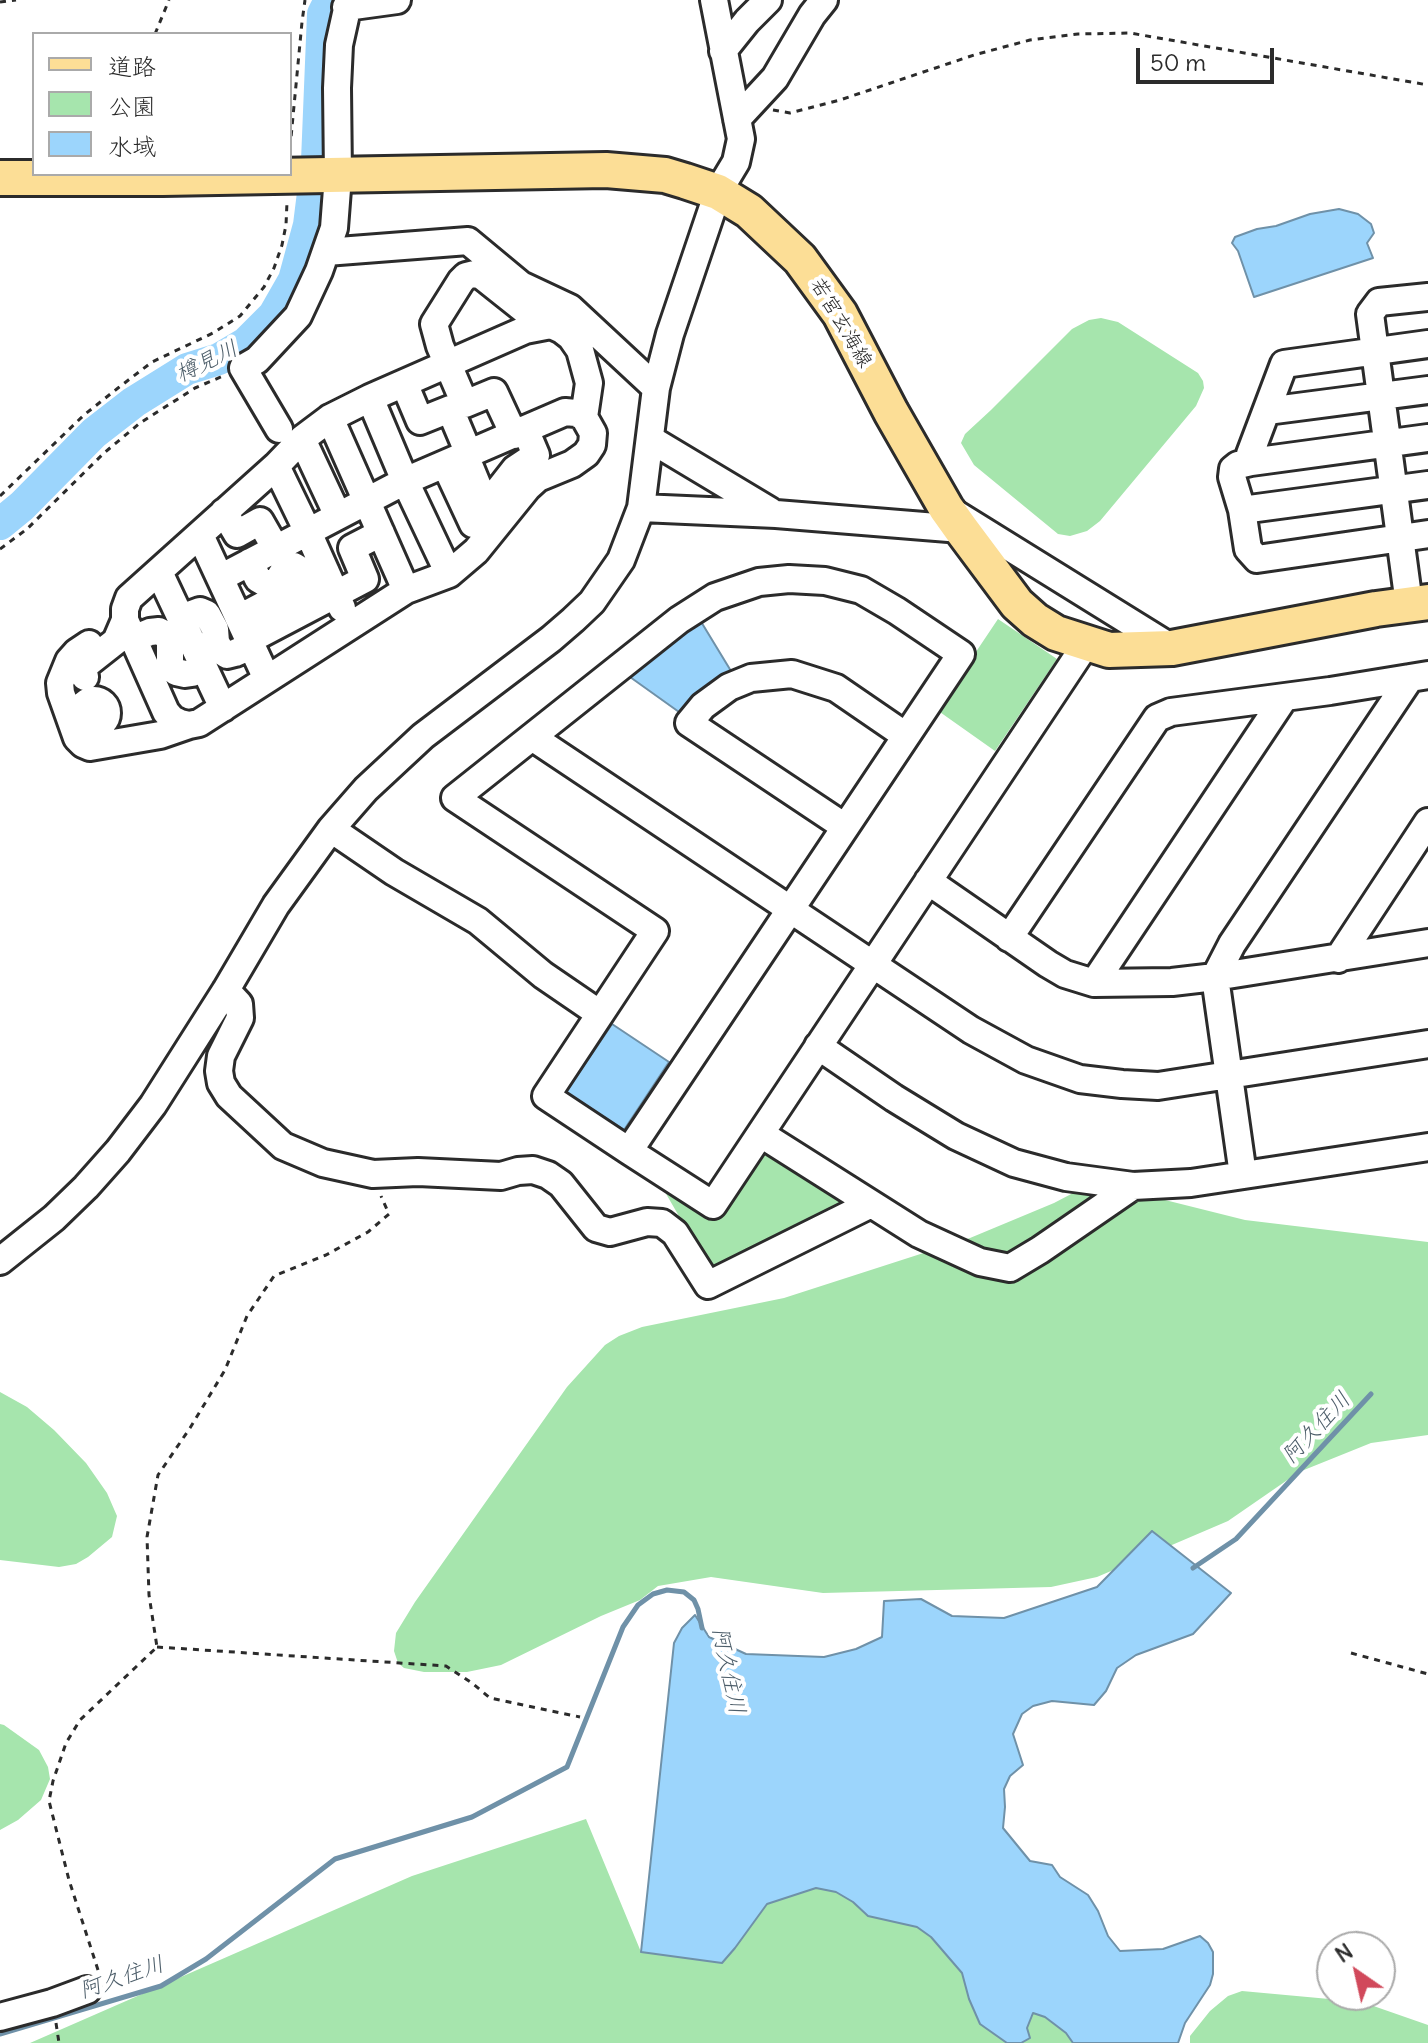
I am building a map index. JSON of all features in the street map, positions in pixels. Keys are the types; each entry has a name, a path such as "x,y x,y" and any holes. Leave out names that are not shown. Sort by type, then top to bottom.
{"main road":[{"name":"若宮玄海線","path":"309,170 606,170 665,175 718,192 749,211 800,259 840,314 891,412 953,518 1017,604 1056,633 1109,650 1172,648 1418,603"},
{"name":"若宮玄海線","path":"0,178 77,176"}],"street":[{"path":"338,516 290,434 243,368 257,360 298,316 334,228 309,170 337,88 339,45 348,3 397,0"},
{"path":"0,1261 54,1218 118,1151 153,1105 276,905 331,829 366,789 423,736 551,639 592,602 621,560 641,508 656,388 670,334 718,192 736,162 741,139 744,112 723,51 714,0"},
{"path":"723,51 768,0"},
{"path":"744,112 775,78 824,0"},
{"path":"326,252 468,241 521,285 570,308 567,327 580,350 589,383 584,417"},
{"path":"460,458 486,506 515,469 536,455 494,392 465,404 447,364 434,324 466,276 482,276 526,311 567,327 656,388"},
{"path":"1418,603 1400,538 1370,314 1379,302 1428,297"},
{"path":"189,725 180,723 166,712 128,622 129,598 276,466 290,434 525,330 567,327"},
{"path":"1251,462 1250,454 1284,364 1428,344"},
{"path":"404,383 420,421 450,409 473,524"},
{"path":"1267,411 1428,390"},
{"path":"370,398 449,574"},
{"path":"95,712 160,735 199,723 406,590 449,574 476,551 538,478 572,464 586,454 592,445 593,433 584,417 565,412 405,481 220,578"},
{"path":"330,418 406,590"},
{"path":"1428,438 1251,462 1238,465 1232,471 1248,549 1257,559 1428,534"},
{"path":"650,439 776,514"},
{"path":"276,466 308,532 323,583 350,626"},
{"path":"1242,510 1428,485"},
{"path":"641,508 953,518 1172,648"},
{"path":"224,512 237,534 260,521 276,549"},
{"path":"181,618 200,611 207,614 221,651 227,655 235,653 246,635 323,583 365,579 352,548 381,533"},
{"path":"200,535 267,679"},
{"path":"250,562 258,579 265,583 278,580 286,567 294,566 323,583"},
{"path":"159,572 223,708"},
{"path":"629,1151 961,654 861,590 825,581 789,579 759,582 715,597 679,620 455,798 655,931 546,1096 629,1151 713,1205 1086,644"},
{"path":"128,622 116,641 83,667 95,712 90,747 83,744 77,738 60,683 69,661 77,652 113,626 128,622 167,636 170,641 170,666 176,672 192,673 204,668"},
{"path":"845,827 689,723 703,706 729,687 751,678 792,674 836,688 906,736"},
{"path":"1009,938 1157,718 1171,712 1419,677"},
{"path":"1243,1175 1215,977 1232,944 1419,677"},
{"path":"1094,983 1284,698"},
{"path":"532,737 971,1030 1026,1060 1080,1079 1158,1086 1428,1044"},
{"path":"1338,959 1428,822"},
{"path":"331,829 394,872 478,921 543,975 600,1014"},
{"path":"928,881 1065,974 1094,983 1172,982 1215,977 1428,943"},
{"path":"226,990 239,1004 240,1018 221,1056 221,1083 229,1096 283,1146 323,1163 373,1174 418,1172 501,1176 533,1170 561,1184 596,1228 610,1232 647,1222 662,1223 675,1233 708,1285 871,1204"},
{"path":"818,1046 956,1136 1014,1163 1066,1177 1133,1186 1191,1183 1428,1147"},
{"path":"761,1134 919,1234 980,1262 1010,1268 1133,1186"},
{"path":"0,2017 87,1990"}],"path":[{"path":"0,2 16,0"},
{"path":"156,32 169,0"},
{"path":"0,496 84,415 118,388 152,362 213,333 240,316 264,287 309,170 293,84 305,0"},
{"path":"744,112 790,113 840,100 974,55 1030,40 1078,34 1130,33 1428,85"},
{"path":"0,549 27,529 104,453 140,423 195,388 243,368"},
{"path":"157,1647 149,1595 147,1537 158,1475 225,1370 247,1316 274,1276 326,1255 368,1232 389,1214 373,1174"},
{"path":"87,1990 100,1984 98,1970 69,1880 49,1801 53,1781 66,1743 80,1720 157,1647 446,1666 490,1698 580,1717"},
{"path":"1351,1653 1428,1674"}],"green space":[{"path":"1101,318 1118,322 1198,373 1204,388 1196,406 1100,521 1087,531 1070,536 1058,534 974,465 961,443 965,434 1072,329"},
{"path":"998,619 1057,659 995,751 937,710"},
{"path":"765,1147 850,1205 712,1273 658,1180 716,1220"},
{"path":"1093,1187 1161,1199 1245,1220 1428,1242 1428,1435 1371,1443 1299,1472 1228,1521 1097,1577 1051,1587 823,1593 711,1577 658,1586 640,1600 501,1665 467,1672 424,1672 404,1668 398,1663 394,1651 396,1633 415,1602 567,1387 605,1345 642,1327 784,1298 970,1238"},
{"path":"0,1392 27,1407 54,1430 86,1463 107,1493 117,1516 112,1537 76,1564 59,1567 0,1560"},
{"path":"0,1724 39,1750 50,1779 41,1800 18,1820 0,1830"},
{"path":"586,1819 641,1952 722,1963 767,1904 815,1888 836,1892 868,1916 917,1927 932,1937 963,1973 969,1999 980,2024 1007,2043 30,2043 412,1876"},
{"path":"1242,1991 1316,1998 1316,2011 1388,2011 1428,2025 1428,2043 1190,2043 1190,2036 1210,2011 1228,1996"},
{"path":"1033,2013 1045,2017 1066,2033 1073,2043 1021,2043 1030,2038 1027,2028"}],"water":[{"path":"1339,209 1358,214 1371,224 1374,233 1367,243 1373,258 1254,297 1238,251 1232,243 1235,237 1310,214"},
{"path":"700,620 731,671 686,717 630,677"},
{"path":"612,1024 669,1062 624,1130 566,1092"},
{"path":"1152,1531 1231,1593 1193,1634 1136,1655 1117,1668 1106,1691 1094,1705 1052,1701 1033,1706 1022,1714 1013,1734 1023,1765 1010,1776 1004,1789 1003,1828 1030,1861 1052,1865 1060,1877 1088,1895 1108,1936 1120,1951 1163,1949 1200,1936 1208,1943 1213,1952 1210,1985 1185,2023 1178,2043 1073,2043 1066,2033 1045,2017 1033,2013 1027,2028 1030,2038 1021,2043 1007,2043 980,2024 962,1973 931,1937 917,1927 868,1916 836,1892 816,1888 767,1904 722,1963 641,1952 674,1643 682,1628 695,1615 709,1637 746,1654 824,1657 856,1649 882,1637 884,1601 921,1599 952,1616 1004,1618 1097,1587"}],"waterway":[{"name":"樽見川","path":"0,524 94,433 134,402 187,369 219,359 246,343 274,315 294,280 309,225 317,161 323,14 330,0"},
{"name":"阿久住川","path":"1193,1568 1236,1539 1371,1394"},
{"name":"阿久住川","path":"0,2034 161,1986 206,1959 335,1859 472,1817 567,1767 623,1627 638,1605 653,1594 667,1590 684,1592 694,1600 702,1628"}]}
